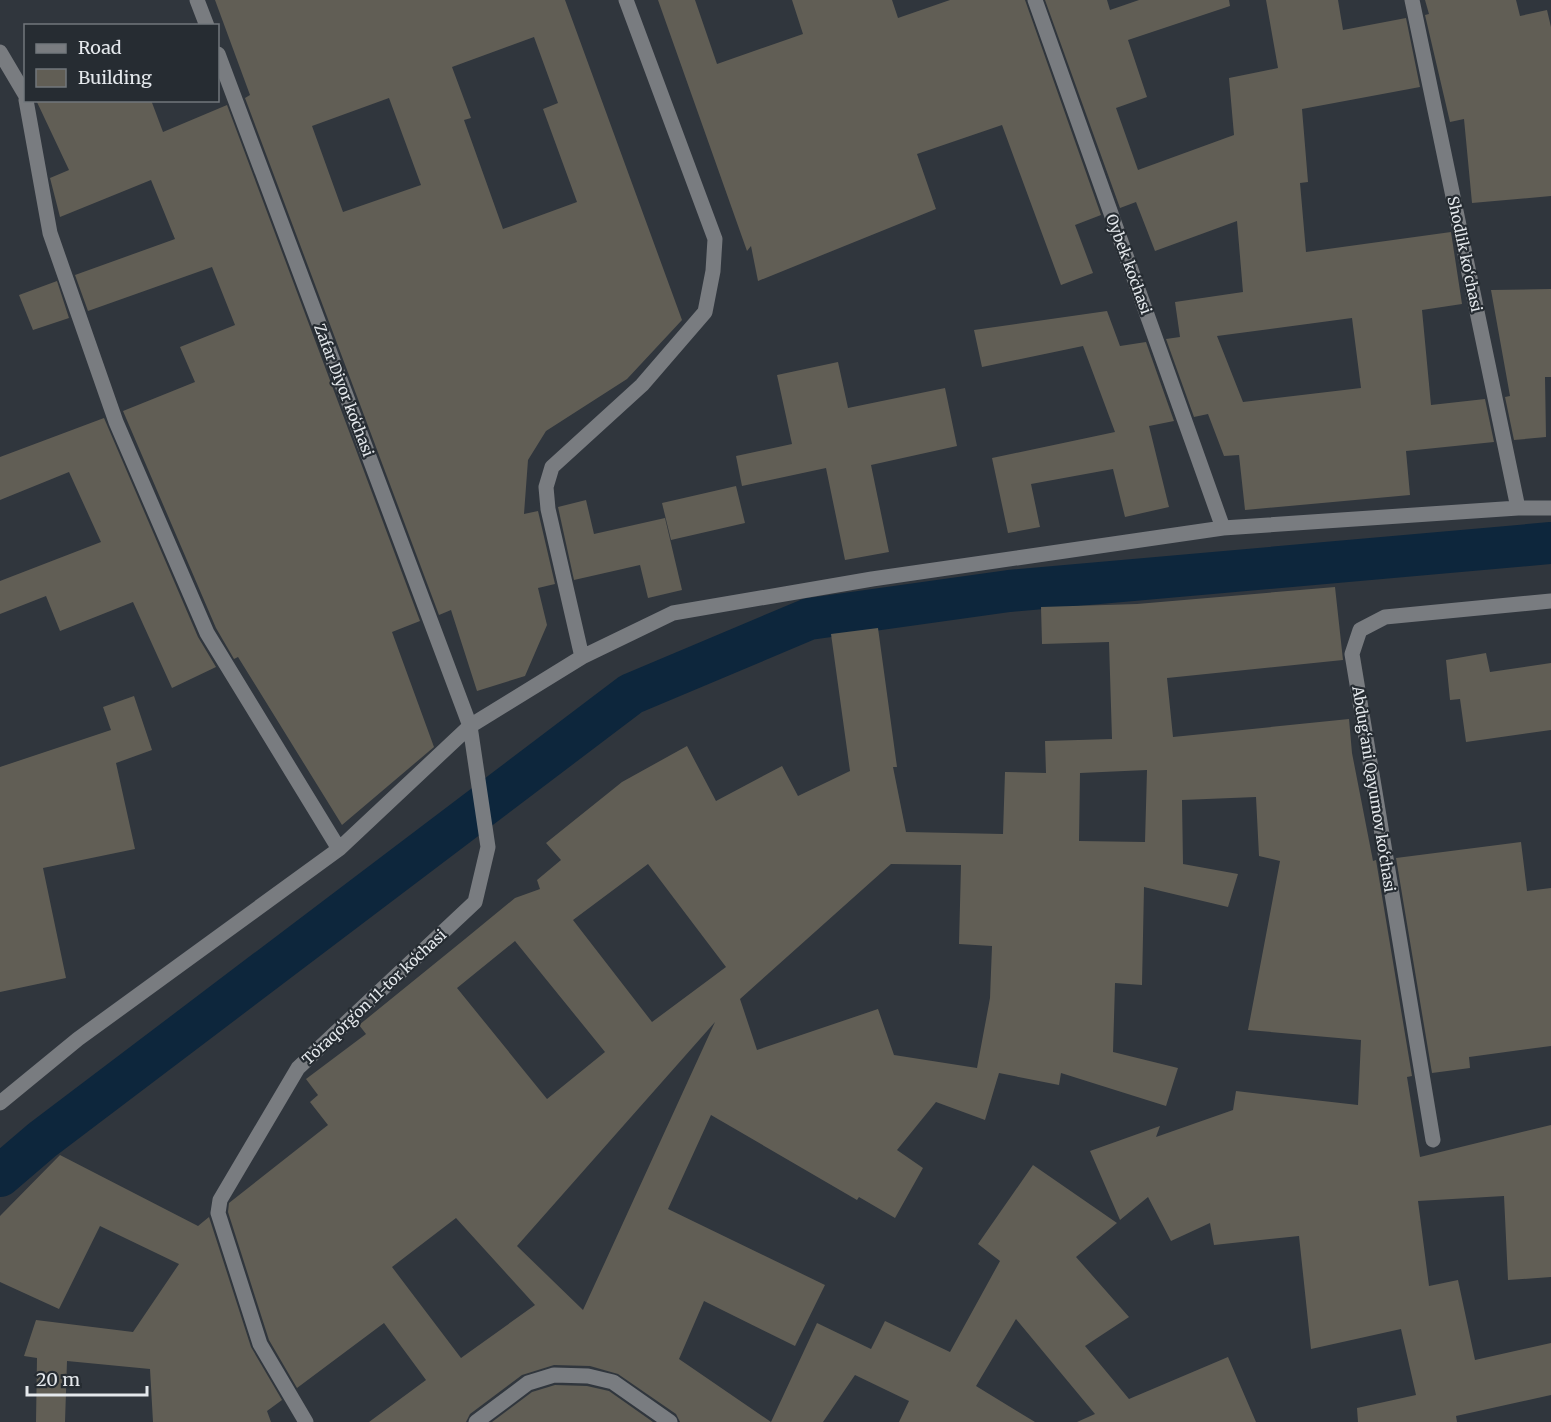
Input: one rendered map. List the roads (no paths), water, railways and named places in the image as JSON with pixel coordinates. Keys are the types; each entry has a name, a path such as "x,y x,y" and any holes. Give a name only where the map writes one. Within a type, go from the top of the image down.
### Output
{"street":[{"path":"197,0 206,24"},
{"path":"582,657 548,509 546,487 552,467 642,385 705,312 713,271 715,239 626,0"},
{"name":"Oybek koʻchasi","path":"1035,0 1223,528"},
{"name":"Shodlik ko‘chasi","path":"1412,0 1518,508"},
{"path":"0,52 24,94"},
{"name":"Zafar Diyor koʻchasi","path":"219,57 470,726"},
{"path":"27,102 50,233 116,422 207,633 339,849"},
{"path":"0,1103 78,1039 339,849 470,726 582,657 672,613 872,579 1223,528 1518,508 1551,508"},
{"name":"Abdug‘ani Qayumov ko‘chasi","path":"1433,1140 1352,654 1360,630 1385,617 1551,601"},
{"name":"Toʻraqoʻrgʻon 11-tor koʻchasi","path":"306,1422 260,1344 218,1213 220,1200 298,1068 475,903 488,847 470,726"},
{"path":"476,1422 528,1383 554,1375 588,1376 613,1382 670,1422"}],"waterway":[{"path":"0,1176 42,1140 631,694 809,619 1009,591 1551,543"}]}
